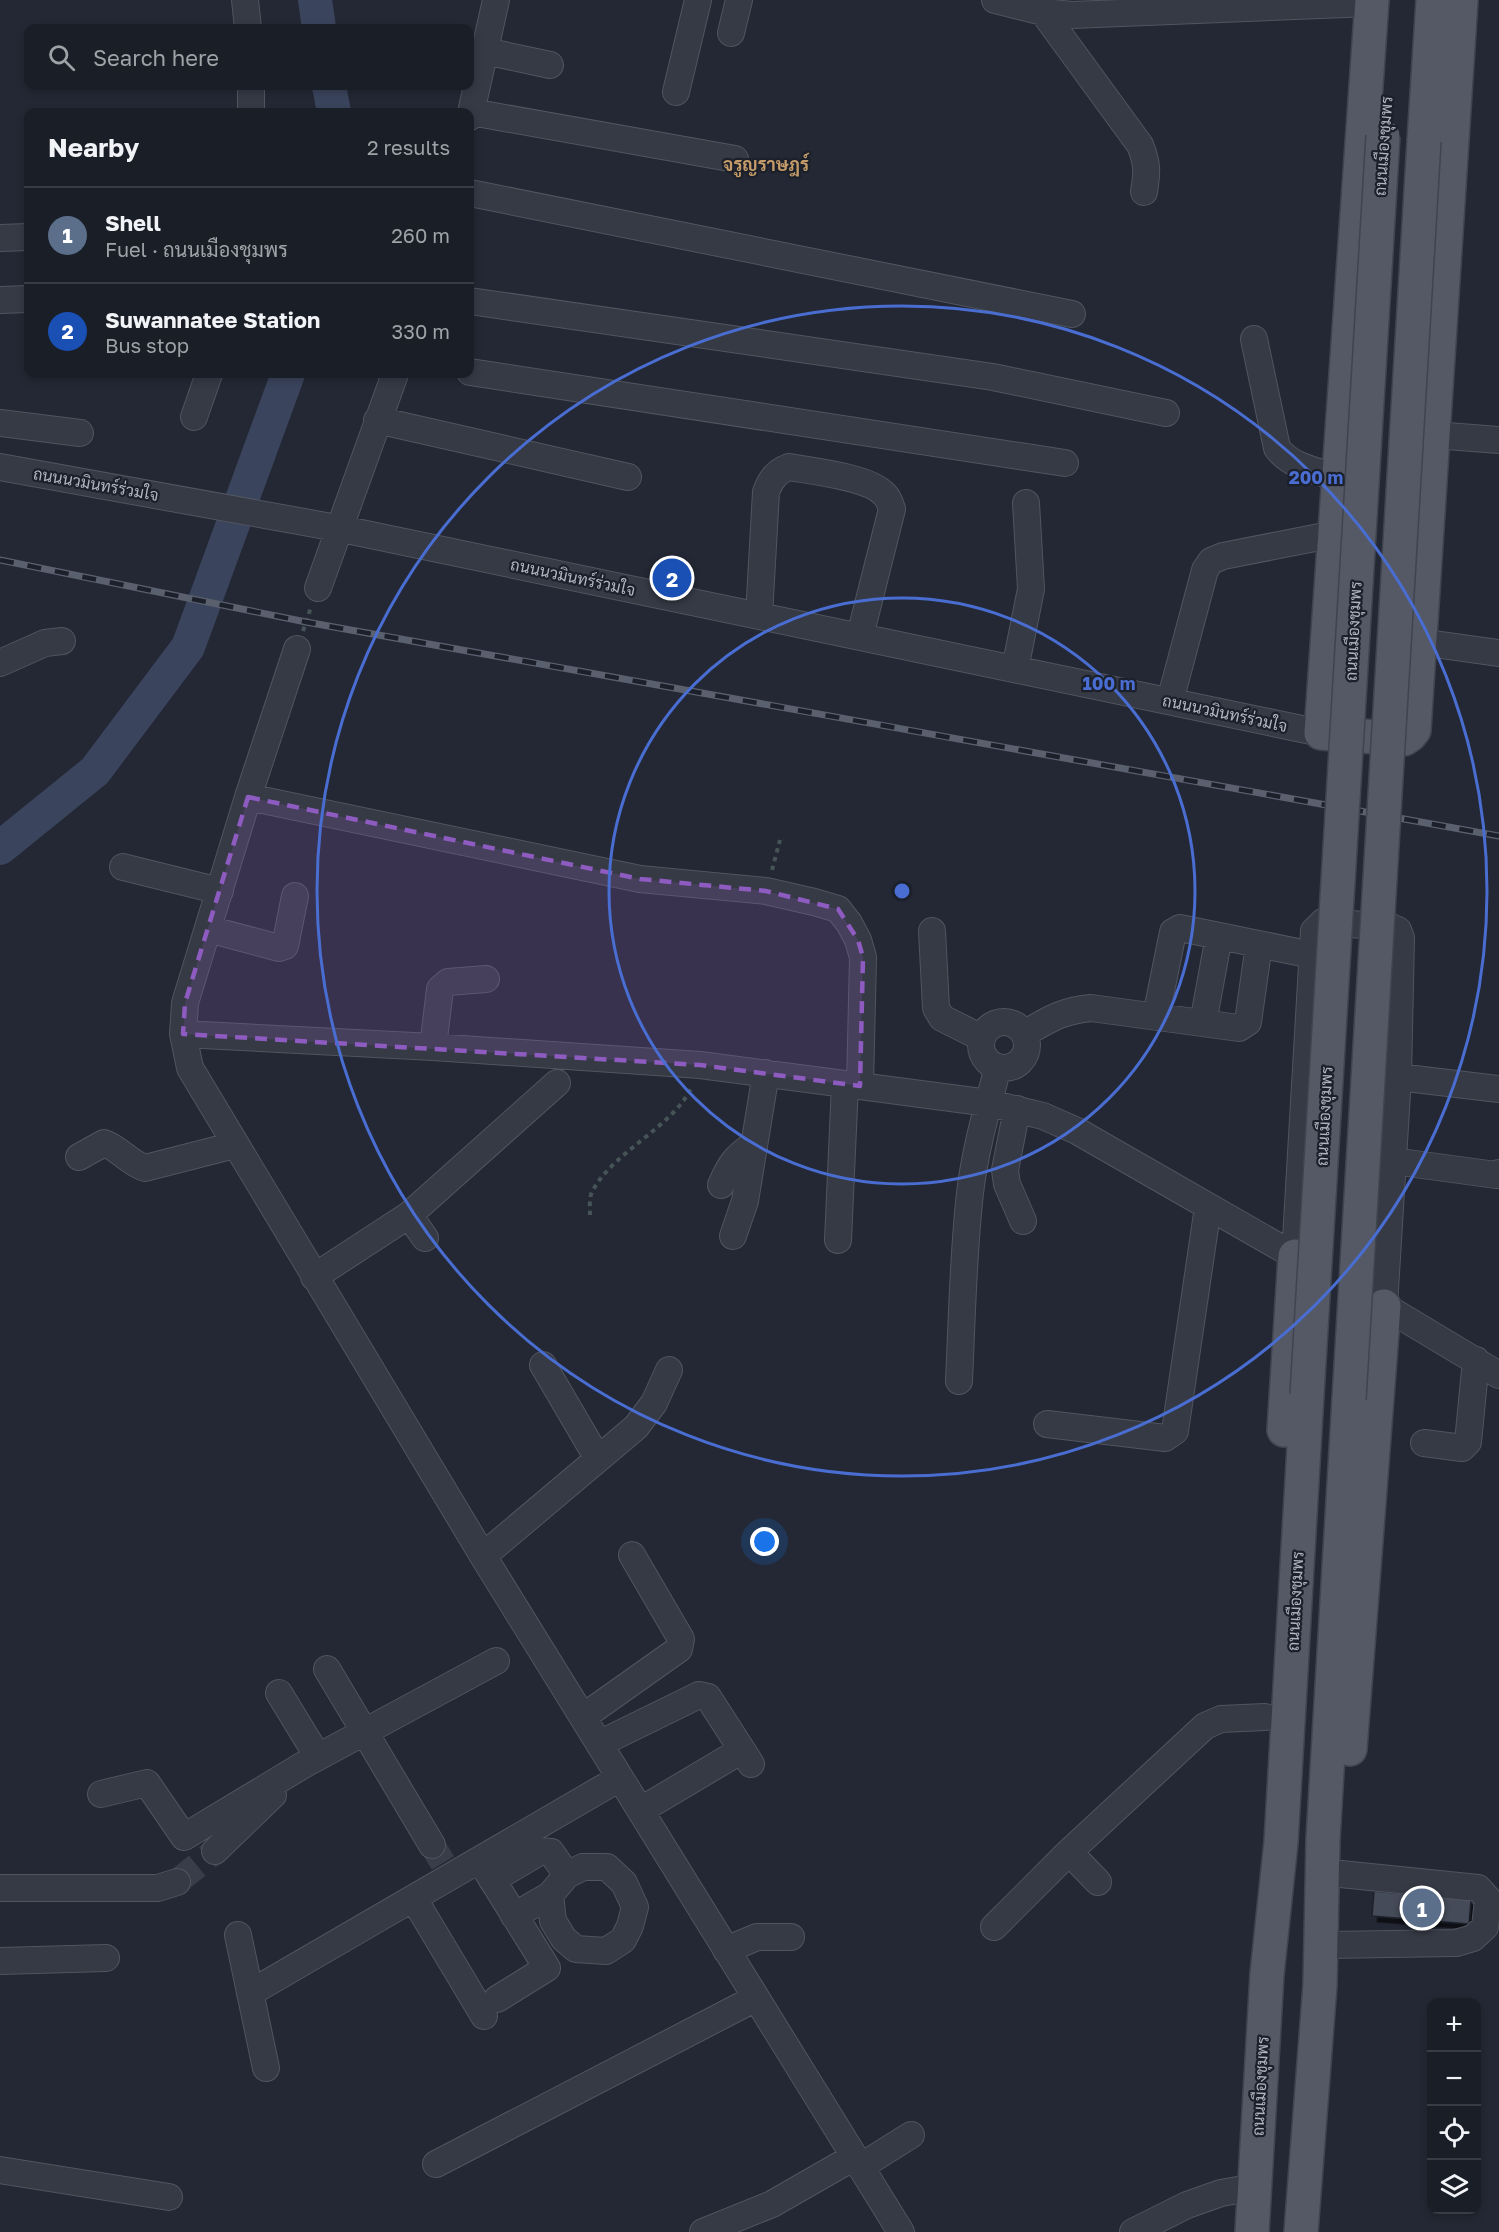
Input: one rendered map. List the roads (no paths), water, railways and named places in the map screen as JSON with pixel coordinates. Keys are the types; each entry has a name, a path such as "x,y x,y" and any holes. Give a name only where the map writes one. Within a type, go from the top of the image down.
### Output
{"main road":[{"path":"1301,2232 1320,1985 1323,1839 1433,0"},
{"path":"1379,1 1339,477 1321,733 1404,739 1414,730 1461,0"},
{"name":"ถนนเมืองชุมพร","path":"1252,2232 1267,1974 1281,1842 1383,136 1379,1"},
{"path":"1267,1974 1265,1717 1295,1256"},
{"path":"1320,1985 1341,1874 1384,1306"}],"street":[{"path":"245,0 248,24"},
{"path":"474,87 481,38 496,0"},
{"path":"676,92 698,0"},
{"path":"731,33 739,0"},
{"path":"995,0 1043,12 1072,15 1379,1"},
{"path":"1043,12 1140,146 1147,160 1144,192"},
{"path":"481,38 550,65"},
{"path":"251,90 251,108"},
{"path":"471,108 474,90"},
{"path":"474,116 735,159"},
{"path":"474,194 1072,314"},
{"path":"0,238 24,237"},
{"path":"0,300 24,299"},
{"path":"474,303 993,377 1166,413"},
{"path":"1254,339 1277,448 1284,458 1301,466 1339,477"},
{"path":"474,373 1065,463"},
{"path":"194,417 208,378"},
{"path":"318,588 393,378"},
{"path":"377,420 628,477"},
{"path":"0,423 80,433"},
{"path":"1434,435 1499,440"},
{"path":"759,616 766,492 771,479 779,471 789,466 867,483 881,491 888,499 892,509 860,636"},
{"name":"ถนนนวมินทร์ร่วมใจ","path":"0,467 299,520 1321,733"},
{"path":"1015,669 1031,589 1026,503"},
{"path":"1170,701 1205,570 1211,561 1223,556 1335,534"},
{"path":"0,663 45,643 62,641"},
{"path":"1420,642 1498,653"},
{"path":"297,649 248,797 185,1003 183,1034 190,1068 483,1556 901,2232"},
{"path":"248,797 630,877 766,891 838,909 858,940 863,957 838,1240"},
{"path":"123,867 220,891"},
{"path":"208,930 279,948 285,946 295,896"},
{"path":"183,1034 434,1047 700,1065 989,1102 1043,1116 1077,1131 1295,1256 1314,930 1323,922 1391,927 1398,930 1401,938 1398,1077 1384,1306 1499,1374"},
{"path":"1156,1016 1173,933 1180,928 1312,955"},
{"path":"932,931 936,1008 942,1018 982,1038"},
{"path":"1203,1023 1219,936"},
{"path":"1024,1034 1058,1014 1091,1008 1239,1028 1248,1022 1259,944"},
{"path":"434,1047 440,989 448,981 486,979"},
{"path":"1010,1023 1019,1027 1024,1034 1027,1052 1015,1065 1007,1068 998,1067 984,1056 981,1048 982,1038 993,1024 1010,1023"},
{"path":"959,1381 963,1280 970,1191 977,1149 998,1067"},
{"path":"733,1236 745,1200 766,1073"},
{"path":"1398,1077 1499,1089"},
{"path":"314,1277 409,1215 557,1083"},
{"path":"1017,1108 1005,1170 1007,1184 1023,1221"},
{"path":"79,1157 104,1143 145,1168 235,1145"},
{"path":"721,1185 733,1161 754,1144"},
{"path":"1393,1161 1496,1175 1499,1173"},
{"path":"1047,1424 1165,1438 1175,1431 1208,1207"},
{"path":"409,1215 425,1238"},
{"path":"1424,1443 1462,1448 1468,1442 1476,1360"},
{"path":"543,1365 598,1459"},
{"path":"483,1556 636,1427 654,1403 669,1370"},
{"path":"582,1717 680,1649 681,1639 632,1555"},
{"path":"101,1794 147,1783 184,1837 312,1760 496,1661"},
{"path":"327,1669 442,1862 486,1870 541,1851 551,1852 567,1875"},
{"path":"279,1693 312,1760"},
{"path":"599,1744 699,1695 708,1697 747,1757 640,1810"},
{"path":"994,1927 1069,1852 1205,1726 1221,1719 1265,1717"},
{"path":"215,1851 312,1760"},
{"path":"486,1870 620,1778"},
{"path":"1069,1852 1098,1881"},
{"path":"250,1993 414,1899 442,1862"},
{"path":"514,1916 550,1895 567,1875 583,1866 607,1867 624,1883 635,1907 623,1940 606,1951 576,1950 564,1939 553,1921 550,1895"},
{"path":"414,1899 490,2008 547,1968 486,1870"},
{"path":"1327,1945 1456,1942 1473,1938 1485,1927 1493,1900 1478,1888 1341,1874"},
{"path":"0,1888 158,1888 177,1882"},
{"path":"238,1935 266,2068"},
{"path":"726,1950 757,1937 791,1937"},
{"path":"0,1961 106,1958"},
{"path":"436,2164 756,1998"},
{"path":"703,2232 772,2204 911,2135"},
{"path":"0,2170 169,2197"},
{"path":"1133,2232 1198,2201 1221,2193 1255,2187"}],"waterway":[{"path":"315,0 318,24"},
{"path":"330,90 333,108"},
{"path":"0,848 95,771 188,647 287,378"}],"tunnel":[{"path":"432,1845 443,1863"},
{"path":"177,1882 215,1851"}],"railway":[{"path":"0,560 306,622 1499,836"}],"place":[{"name":"Suwannatee Station","path":"672,578"},
{"name":"Shell","path":"1422,1908"}],"district":[{"name":"จรูญราษฎร์","path":"766,165"}]}
